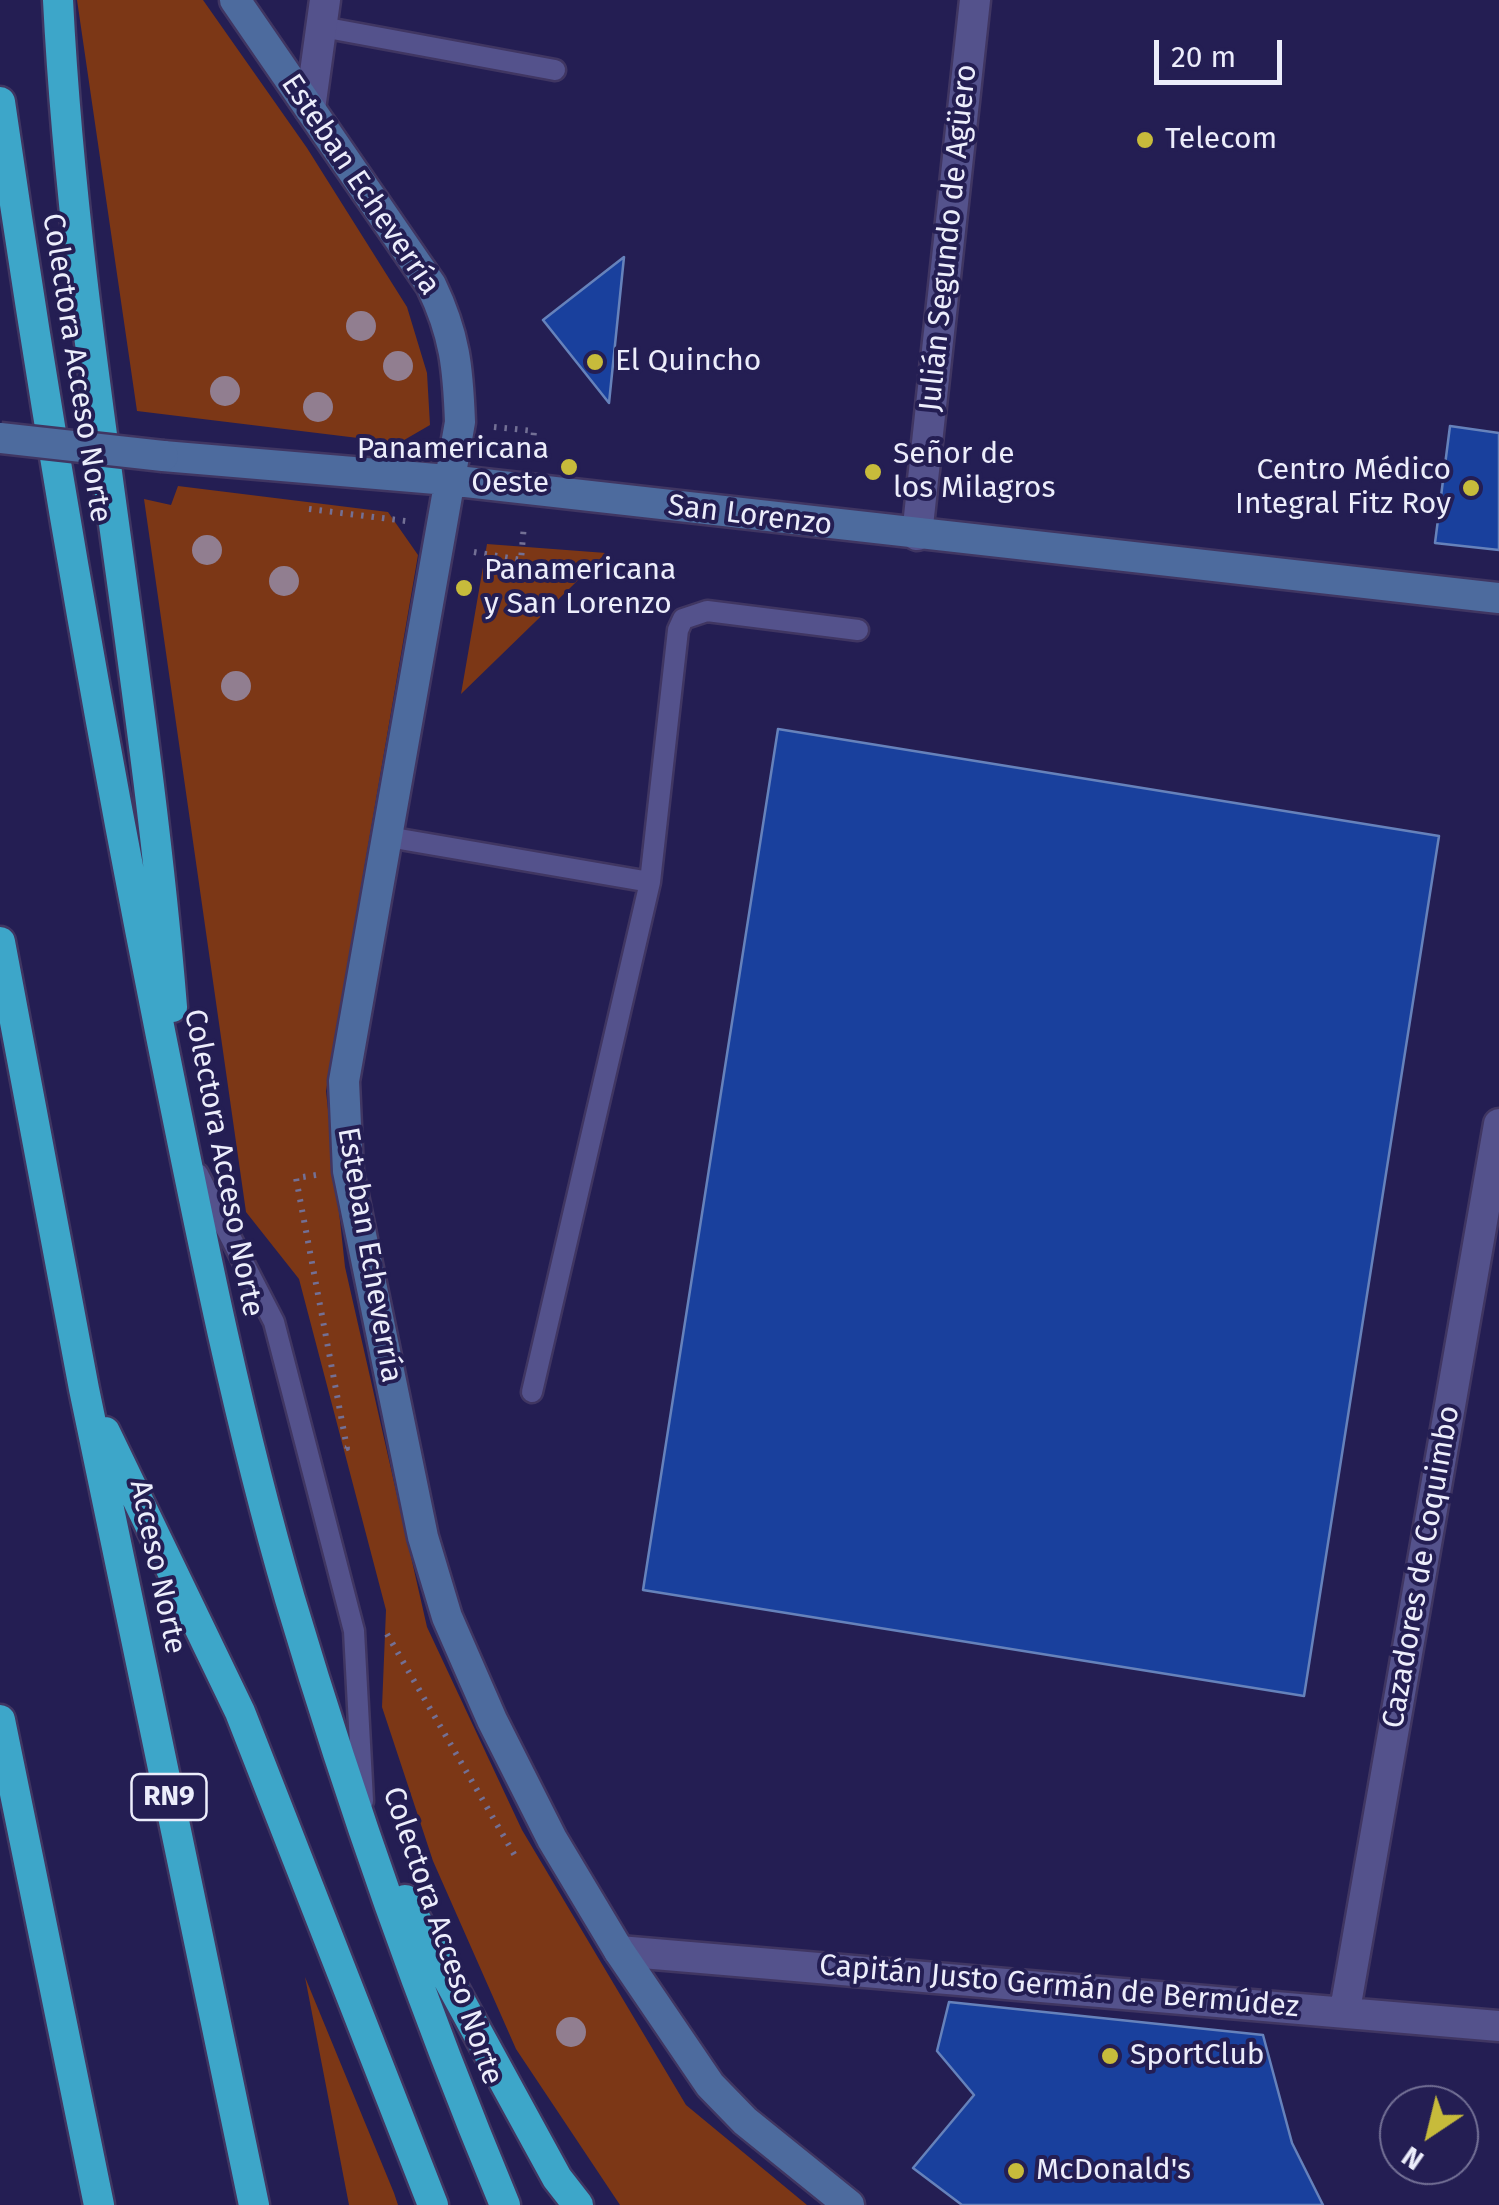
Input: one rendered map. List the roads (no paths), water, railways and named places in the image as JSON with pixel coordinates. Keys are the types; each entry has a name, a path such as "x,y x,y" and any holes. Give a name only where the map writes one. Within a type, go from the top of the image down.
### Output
{"highway":[{"path":"58,0 64,128 157,828 183,1145"},
{"name":"Colectora Acceso Norte","path":"0,102 78,604 183,1145 245,1431 290,1600 364,1823 439,2045 505,2205"},
{"name":"Acceso Norte","path":"0,942 84,1389 254,2205"},
{"path":"84,1389 240,1712 432,2205"},
{"path":"0,1720 99,2205"},
{"path":"364,1823 483,2046 558,2178 578,2205"}],"street":[{"name":"Esteban Echeverría","path":"236,0 431,285 451,326 458,364 460,422 344,1082 348,1171 406,1460 447,1617 552,1839 619,1951 710,2086 745,2121 849,2205"},
{"name":"Julián Segundo de Agüero","path":"917,535 974,0"},
{"path":"310,109 323,14"},
{"name":"San Lorenzo","path":"0,438 448,480 1499,598"},
{"name":"Cazadores de Coquimbo","path":"1345,2010 1487,1271 1499,1124"},
{"name":"Capitán Justo Germán de Bermúdez","path":"619,1951 1499,2026"}],"lane":[{"path":"323,14 555,70"},
{"path":"532,1392 650,882 678,630 683,619 707,611 858,630"},
{"path":"388,837 650,882"},
{"path":"183,1145 274,1322 354,1632 364,1823"}],"place":[{"name":"Telecom","path":"1145,140"},
{"name":"El Quincho","path":"595,362"},
{"name":"Panamericana Oeste","path":"569,467"},
{"name":"Señor de los Milagros","path":"873,472"},
{"name":"Centro Médico Integral Fitz Roy","path":"1471,488"},
{"name":"Panamericana y San Lorenzo","path":"464,588"},
{"name":"SportClub","path":"1110,2056"},
{"name":"McDonald's","path":"1016,2171"}]}
